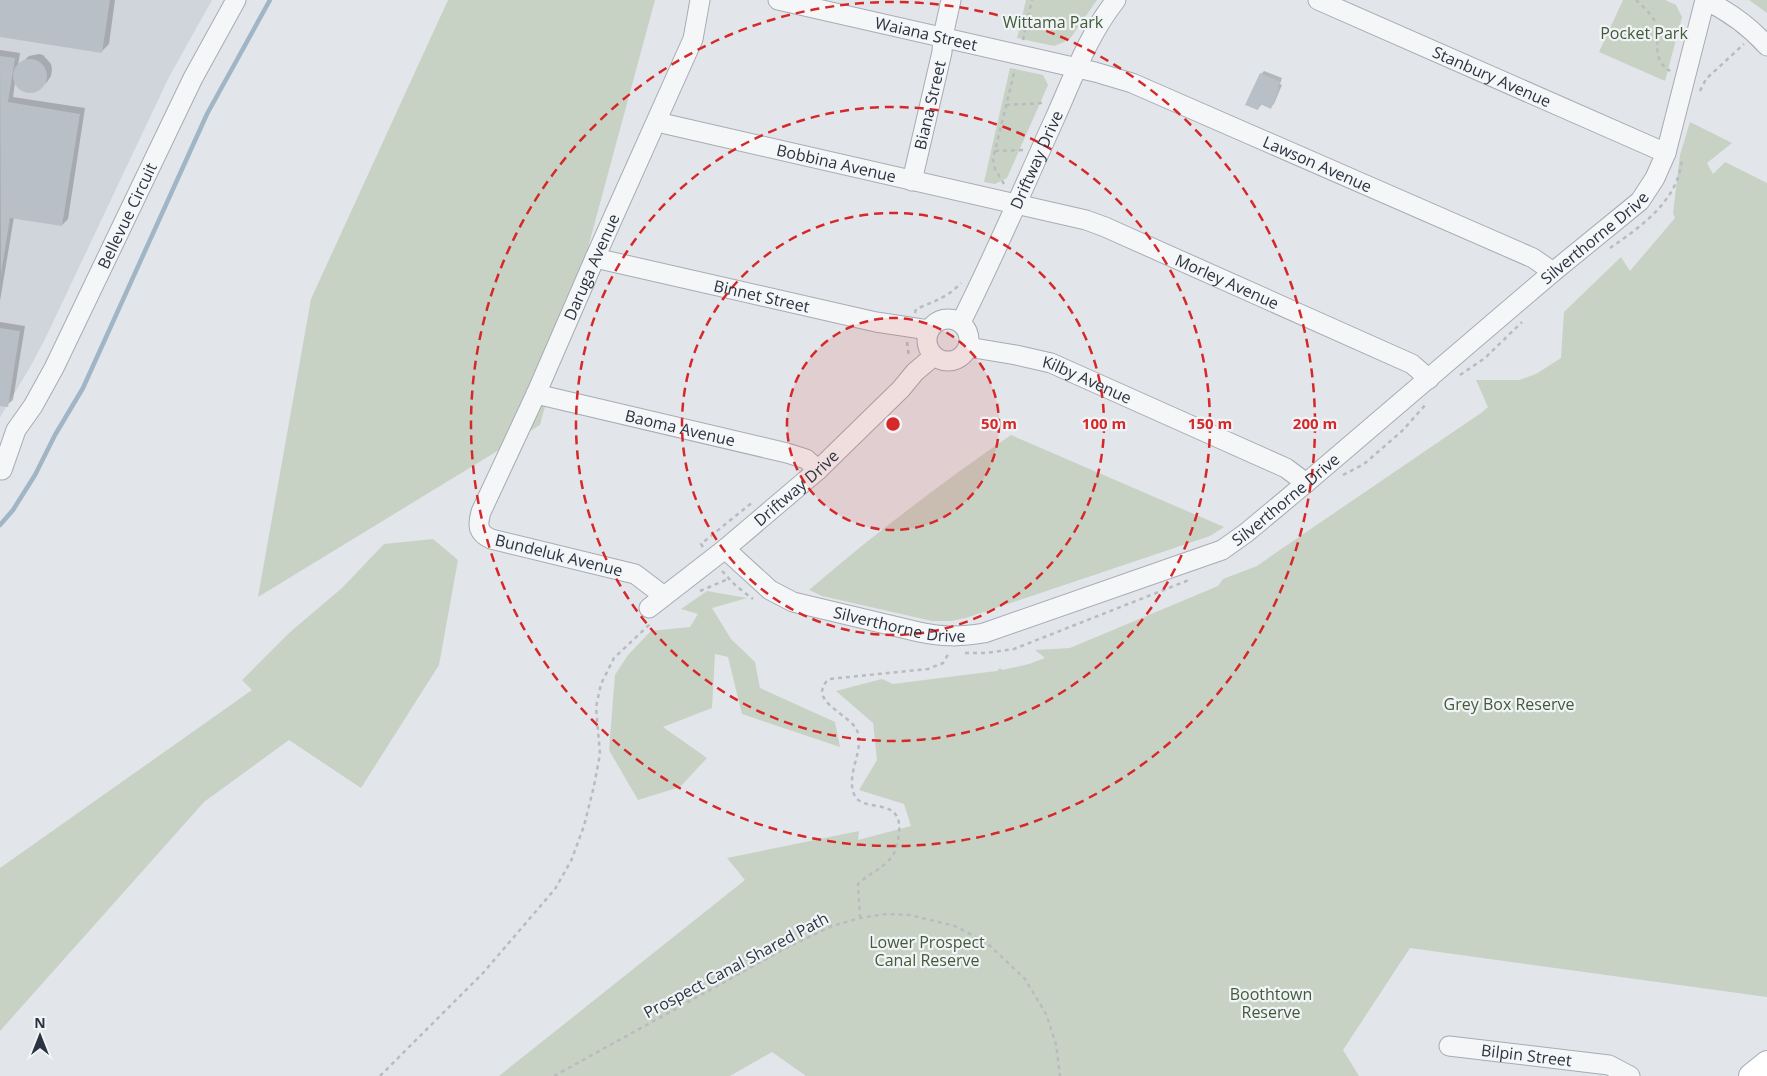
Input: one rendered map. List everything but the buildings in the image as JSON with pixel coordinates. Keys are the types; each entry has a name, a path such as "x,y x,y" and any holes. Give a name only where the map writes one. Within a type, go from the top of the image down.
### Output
{"main road":[{"path":"1751,1076 1767,1063"}],"street":[{"name":"Bellevue Circuit","path":"1,471 8,433 33,406 54,368 193,78 236,0"},
{"name":"Daruga Avenue","path":"479,530 478,523 481,512 536,394 693,39 700,0"},
{"name":"Waiana Street","path":"778,0 1077,68"},
{"name":"Biana Street","path":"912,181 942,52 943,36 951,0"},
{"name":"Driftway Drive","path":"961,322 982,280 1011,196 1096,31 1116,0"},
{"name":"Stanbury Avenue","path":"1318,0 1666,153"},
{"name":"Silverthorne Drive","path":"725,549 770,590 793,602 940,636 960,636 984,632 1222,550 1306,483 1553,272 1640,201 1655,178 1666,153 1705,0"},
{"path":"1705,0 1722,8 1755,33 1767,46"},
{"path":"1729,0 1738,4 1767,30"},
{"name":"Lawson Avenue","path":"1077,68 1102,73 1141,87 1533,258 1553,272"},
{"name":"Bobbina Avenue","path":"657,122 912,181 1011,196"},
{"name":"Morley Avenue","path":"1011,196 1106,226 1412,364 1429,379"},
{"name":"Binnet Street","path":"595,258 876,322 929,330"},
{"path":"945,318 961,322 966,328 969,338 968,347 964,353 953,360 947,361 934,356 928,349 926,340 929,330 933,325 945,318"},
{"name":"Kilby Avenue","path":"968,347 1016,355 1051,364 1286,468 1306,483"},
{"name":"Driftway Drive","path":"652,614 664,596 725,549 818,470 901,388 914,372 934,356"},
{"name":"Baoma Avenue","path":"536,394 787,453 806,459 818,470"},
{"name":"Bundeluk Avenue","path":"479,530 491,539 635,574 664,596"},
{"name":"Bilpin Street","path":"1449,1046 1609,1064 1630,1076"}],"path":[{"path":"1011,196 995,169 994,159 1032,0"},
{"path":"1636,0 1654,19 1657,26 1656,49 1659,59 1670,72 1672,62"},
{"path":"1006,104 1043,103"},
{"path":"995,151 1023,150"},
{"path":"380,1076 483,972 555,889 571,861 584,826 594,786 600,754 596,708 601,684 614,658 652,614"},
{"path":"860,918 858,884 866,876 886,863 893,855 897,846 900,824 894,812 885,807 860,802 852,792 851,779 859,736 855,727 824,700 823,684 829,679 928,669 943,663 948,653"},
{"name":"Prospect Canal Shared Path","path":"554,1076 786,948 832,926 860,918 886,914 910,915 955,926 987,943 1025,979 1046,1014 1056,1044 1060,1076"}],"shaded area":[{"path":"0,0 212,0 169,77 45,339 0,417"}],"green space":[{"path":"448,0 655,0 540,425 258,597 311,299"},
{"name":"Wittama Park","path":"1026,0 1097,0 1069,40 1054,46 1017,38"},
{"name":"Pocket Park","path":"1623,0 1665,0 1676,5 1682,17 1665,81 1599,52"},
{"path":"1749,0 1767,0 1767,13"},
{"path":"1010,68 1043,75 1048,85 1007,178 995,184 984,182"},
{"name":"Grey Box Reserve","path":"1690,122 1732,143 1707,163 1713,174 1725,162 1767,183 1767,997 1410,948 1343,1050 1359,1076 806,1076 772,1052 730,1076 499,1076 745,880 727,858 859,831 858,840 911,826 904,804 859,790 877,760 873,723 836,691 882,679 893,684 997,671 1000,668 1002,670 1029,664 1045,658 1035,650 1070,648 1218,586 1223,579 1257,566 1481,413 1488,407 1476,380 1519,380 1536,374 1561,358 1564,312 1621,257 1630,271 1675,218 1673,213 1680,155"},
{"path":"1011,435 1224,527 1210,536 966,618 951,621 932,621 822,596 809,590 908,510"},
{"path":"433,539 458,560 439,665 361,788 289,740 204,802 0,1031 0,868 252,690 242,680 289,633 342,588 384,544"},
{"path":"707,591 747,598 712,608 731,639 755,662 760,688 835,722 840,747 742,714 728,657 715,654 712,708 663,727 707,758 680,787 638,800 609,750 615,675 628,655 651,631 690,627 698,614 681,609"}],"waterway":[{"path":"0,525 13,510 35,475 55,435 83,388 207,114 270,0"}],"park label":[{"name":"Lower Prospect Canal Reserve","path":"927,951"},
{"name":"Boothtown Reserve","path":"1271,1003"}]}
